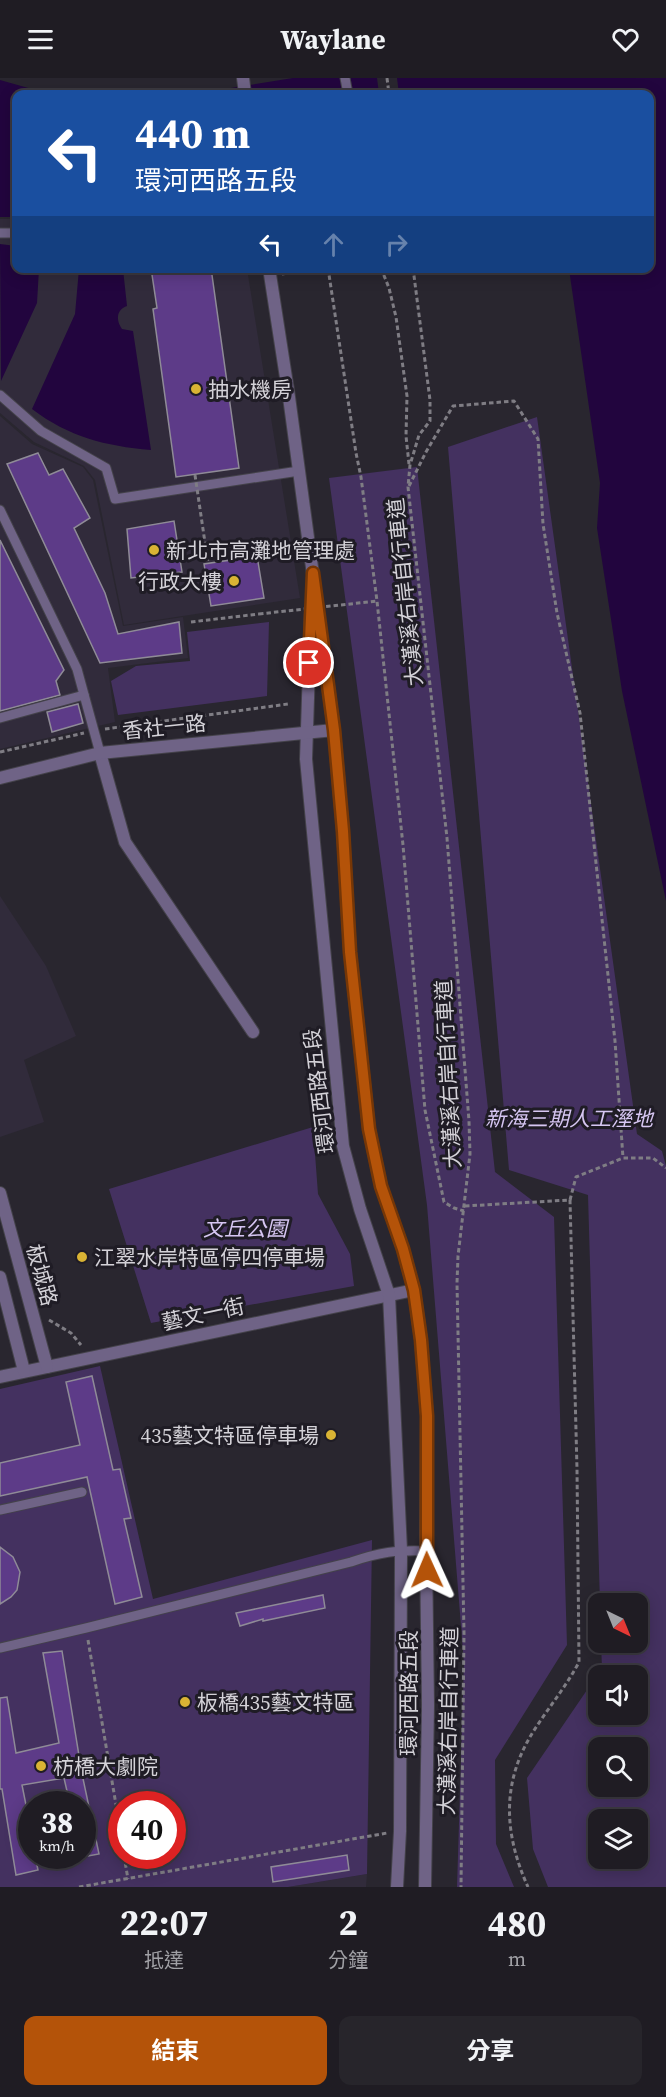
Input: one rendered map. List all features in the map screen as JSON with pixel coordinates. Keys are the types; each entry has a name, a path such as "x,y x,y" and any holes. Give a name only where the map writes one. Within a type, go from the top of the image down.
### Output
{"street":[{"name":"環河西路五段","path":"269,273 276,308 334,730 350,952 369,1129 381,1186 403,1249 414,1290 421,1340 427,1416 428,1705 425,1887"},
{"name":"環河西路五段","path":"313,573 306,759 343,1146 360,1209 389,1295 401,1550 400,1831 397,1887"},
{"name":"香社一路","path":"0,778 100,753 334,730"},
{"path":"100,753 125,842 253,1032"},
{"name":"板城路","path":"0,1192 47,1367"},
{"name":"板城路","path":"0,1277 24,1371"},
{"name":"藝文一街","path":"0,1377 414,1290"}],"lane":[{"path":"0,394 41,431 106,468 115,499 299,471"},
{"path":"0,510 77,669 100,753"},
{"path":"0,718 84,695"},
{"path":"0,1510 82,1492"},
{"path":"0,1648 86,1629 351,1562 378,1552 426,1551"}],"path":[{"path":"282,274 288,273"},
{"path":"329,273 361,477 377,601 403,845 425,1110 444,1202 453,1208 465,1208 570,1200"},
{"path":"383,273 396,317 406,396 406,436 410,465"},
{"name":"大漢溪右岸自行車道","path":"414,273 430,399 430,421 419,435 410,465 408,487 447,838 470,1154 457,1283 464,1633 461,1887"},
{"path":"408,487 453,406 514,401 538,439 543,524 557,613 580,713 615,1041 623,1158"},
{"path":"195,475 208,563"},
{"path":"191,622 377,601"},
{"path":"0,752 123,725 288,704"},
{"path":"528,1887 514,1851 509,1816 511,1780 532,1732 579,1662 570,1200 576,1177 623,1158 653,1158 666,1168"},
{"path":"45,1318 71,1333 81,1345"},
{"path":"86,1629 114,1791"},
{"path":"79,1887 400,1831"},
{"path":"126,1869 128,1879"}],"shaded area":[{"path":"293,78 377,78 378,90 203,90"},
{"path":"397,78 666,78 666,901 622,691 597,528 600,483 570,273 654,273 654,90 398,90"},
{"path":"0,80 35,90 12,90 12,217 0,217"},
{"path":"0,219 12,219 12,273 248,273 300,598 124,625 95,480 84,466 34,442 0,413"},
{"path":"0,244 12,246 12,273 39,273 37,303 1,381"},
{"path":"79,273 123,273 127,306 121,310 118,319 122,329 133,331 151,450 118,446 88,438 60,427 32,409 75,314"},
{"path":"0,416 32,444 83,467 93,480 123,626 183,617 188,658 108,668 115,722 0,749"},
{"path":"0,896 46,966 76,1036 24,1060 44,1122 0,1137"},
{"path":"367,1874 366,1887 288,1887"}],"green space":[{"name":"新海三期人工溼地","path":"537,417 637,1134 662,1151 666,1166 666,1887 548,1887 533,1849 527,1778 588,1689 588,1725 648,1725 648,1665 602,1665 601,1653 648,1653 648,1593 600,1593 588,1195 509,1170 448,447"},
{"path":"417,467 495,1172 554,1217 567,1645 495,1760 496,1844 514,1887 457,1887 464,1663 427,1205 329,478"},
{"path":"269,622 267,696 118,715 111,681 136,666 190,661 187,632"},
{"name":"文丘公園","path":"313,1127 318,1194 350,1254 354,1286 151,1323 109,1189"},
{"name":"板橋435藝文特區","path":"100,1366 153,1599 372,1540 367,1874 288,1887 0,1887 0,1389"}],"building":[{"name":"抽水機房","path":"152,273 212,273 239,468 176,477 153,309 157,308"},
{"path":"38,453 49,475 63,469 90,518 74,528 105,593 118,634 179,622 182,653 100,663 7,464"},
{"name":"新北市高灘地管理處","path":"174,521 182,572 131,578 127,529"},
{"path":"0,540 64,670 56,681 60,695 0,711"},
{"name":"行政大樓","path":"257,556 264,598 211,606 204,564"},
{"path":"78,704 83,723 52,732 47,712"},
{"path":"92,1376 113,1470 120,1469 131,1518 124,1519 142,1597 115,1604 87,1477 0,1496 0,1463 80,1445 66,1382"},
{"path":"0,1547 13,1557 20,1572 17,1590 0,1604"},
{"path":"323,1595 325,1608 263,1621 263,1619 240,1626 236,1613"},
{"path":"62,1651 86,1791 67,1791 64,1778 22,1785 23,1791 18,1791 18,1869 38,1870 16,1875 2,1789 0,1789 0,1698 7,1697 16,1753 59,1743 43,1653"},
{"path":"347,1855 349,1870 273,1882 271,1867"}],"place":[{"name":"抽水機房","path":"196,389"},
{"name":"新北市高灘地管理處","path":"154,550"},
{"name":"行政大樓","path":"234,581"},
{"name":"江翠水岸特區停四停車場","path":"82,1257"},
{"name":"435藝文特區停車場","path":"331,1435"},
{"name":"板橋435藝文特區","path":"185,1702"},
{"name":"枋橋大劇院","path":"41,1766"}],"route":[{"path":"309,663 313,573 334,730 350,952 369,1129 381,1186 403,1249 414,1290 421,1340 427,1416 427,1570"}]}
